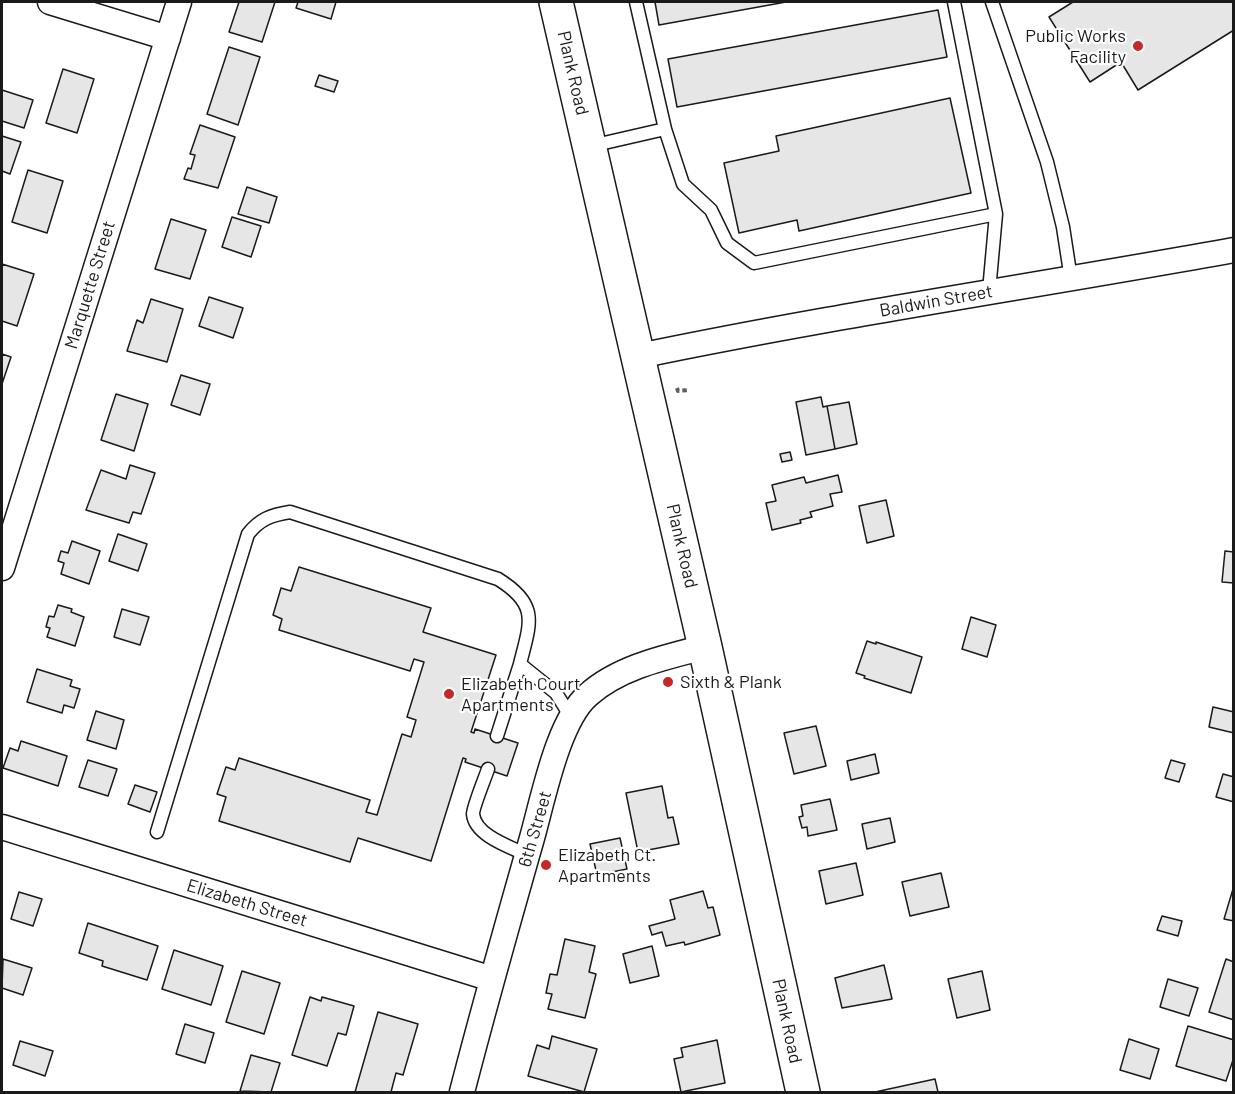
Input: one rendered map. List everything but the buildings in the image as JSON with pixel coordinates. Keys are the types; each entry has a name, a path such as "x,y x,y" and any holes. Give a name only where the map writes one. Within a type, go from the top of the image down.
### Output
{"main road":[{"name":"Plank Road","path":"556,2 705,647 803,1092"}],"street":[{"path":"50,2 168,38"},
{"name":"Marquette Street","path":"2,568 179,2"},
{"name":"Baldwin Street","path":"639,356 989,291 1233,250"},
{"name":"6th Street","path":"462,1092 527,855 561,739 571,717 586,696 626,672 705,647"},
{"name":"Elizabeth Street","path":"2,827 492,979"}],"lane":[{"path":"636,2 665,129 684,184 711,210 727,243 754,263 996,214"},
{"path":"954,2 996,214 989,291"},
{"path":"992,2 1047,162 1063,227 1071,279"},
{"path":"590,146 665,129"},
{"path":"157,832 248,534 257,522 271,515 290,512 498,579 512,588 524,601 529,614 529,626 520,664 497,736"},
{"path":"520,664 556,693 571,717"},
{"path":"488,770 473,814 479,828 527,855"}],"place":[{"name":"Public Works Facility","path":"1138,46"},
{"name":"Sixth & Plank","path":"668,682"},
{"name":"Elizabeth Court Apartments","path":"449,694"},
{"name":"Elizabeth Ct. Apartments","path":"546,865"}]}
